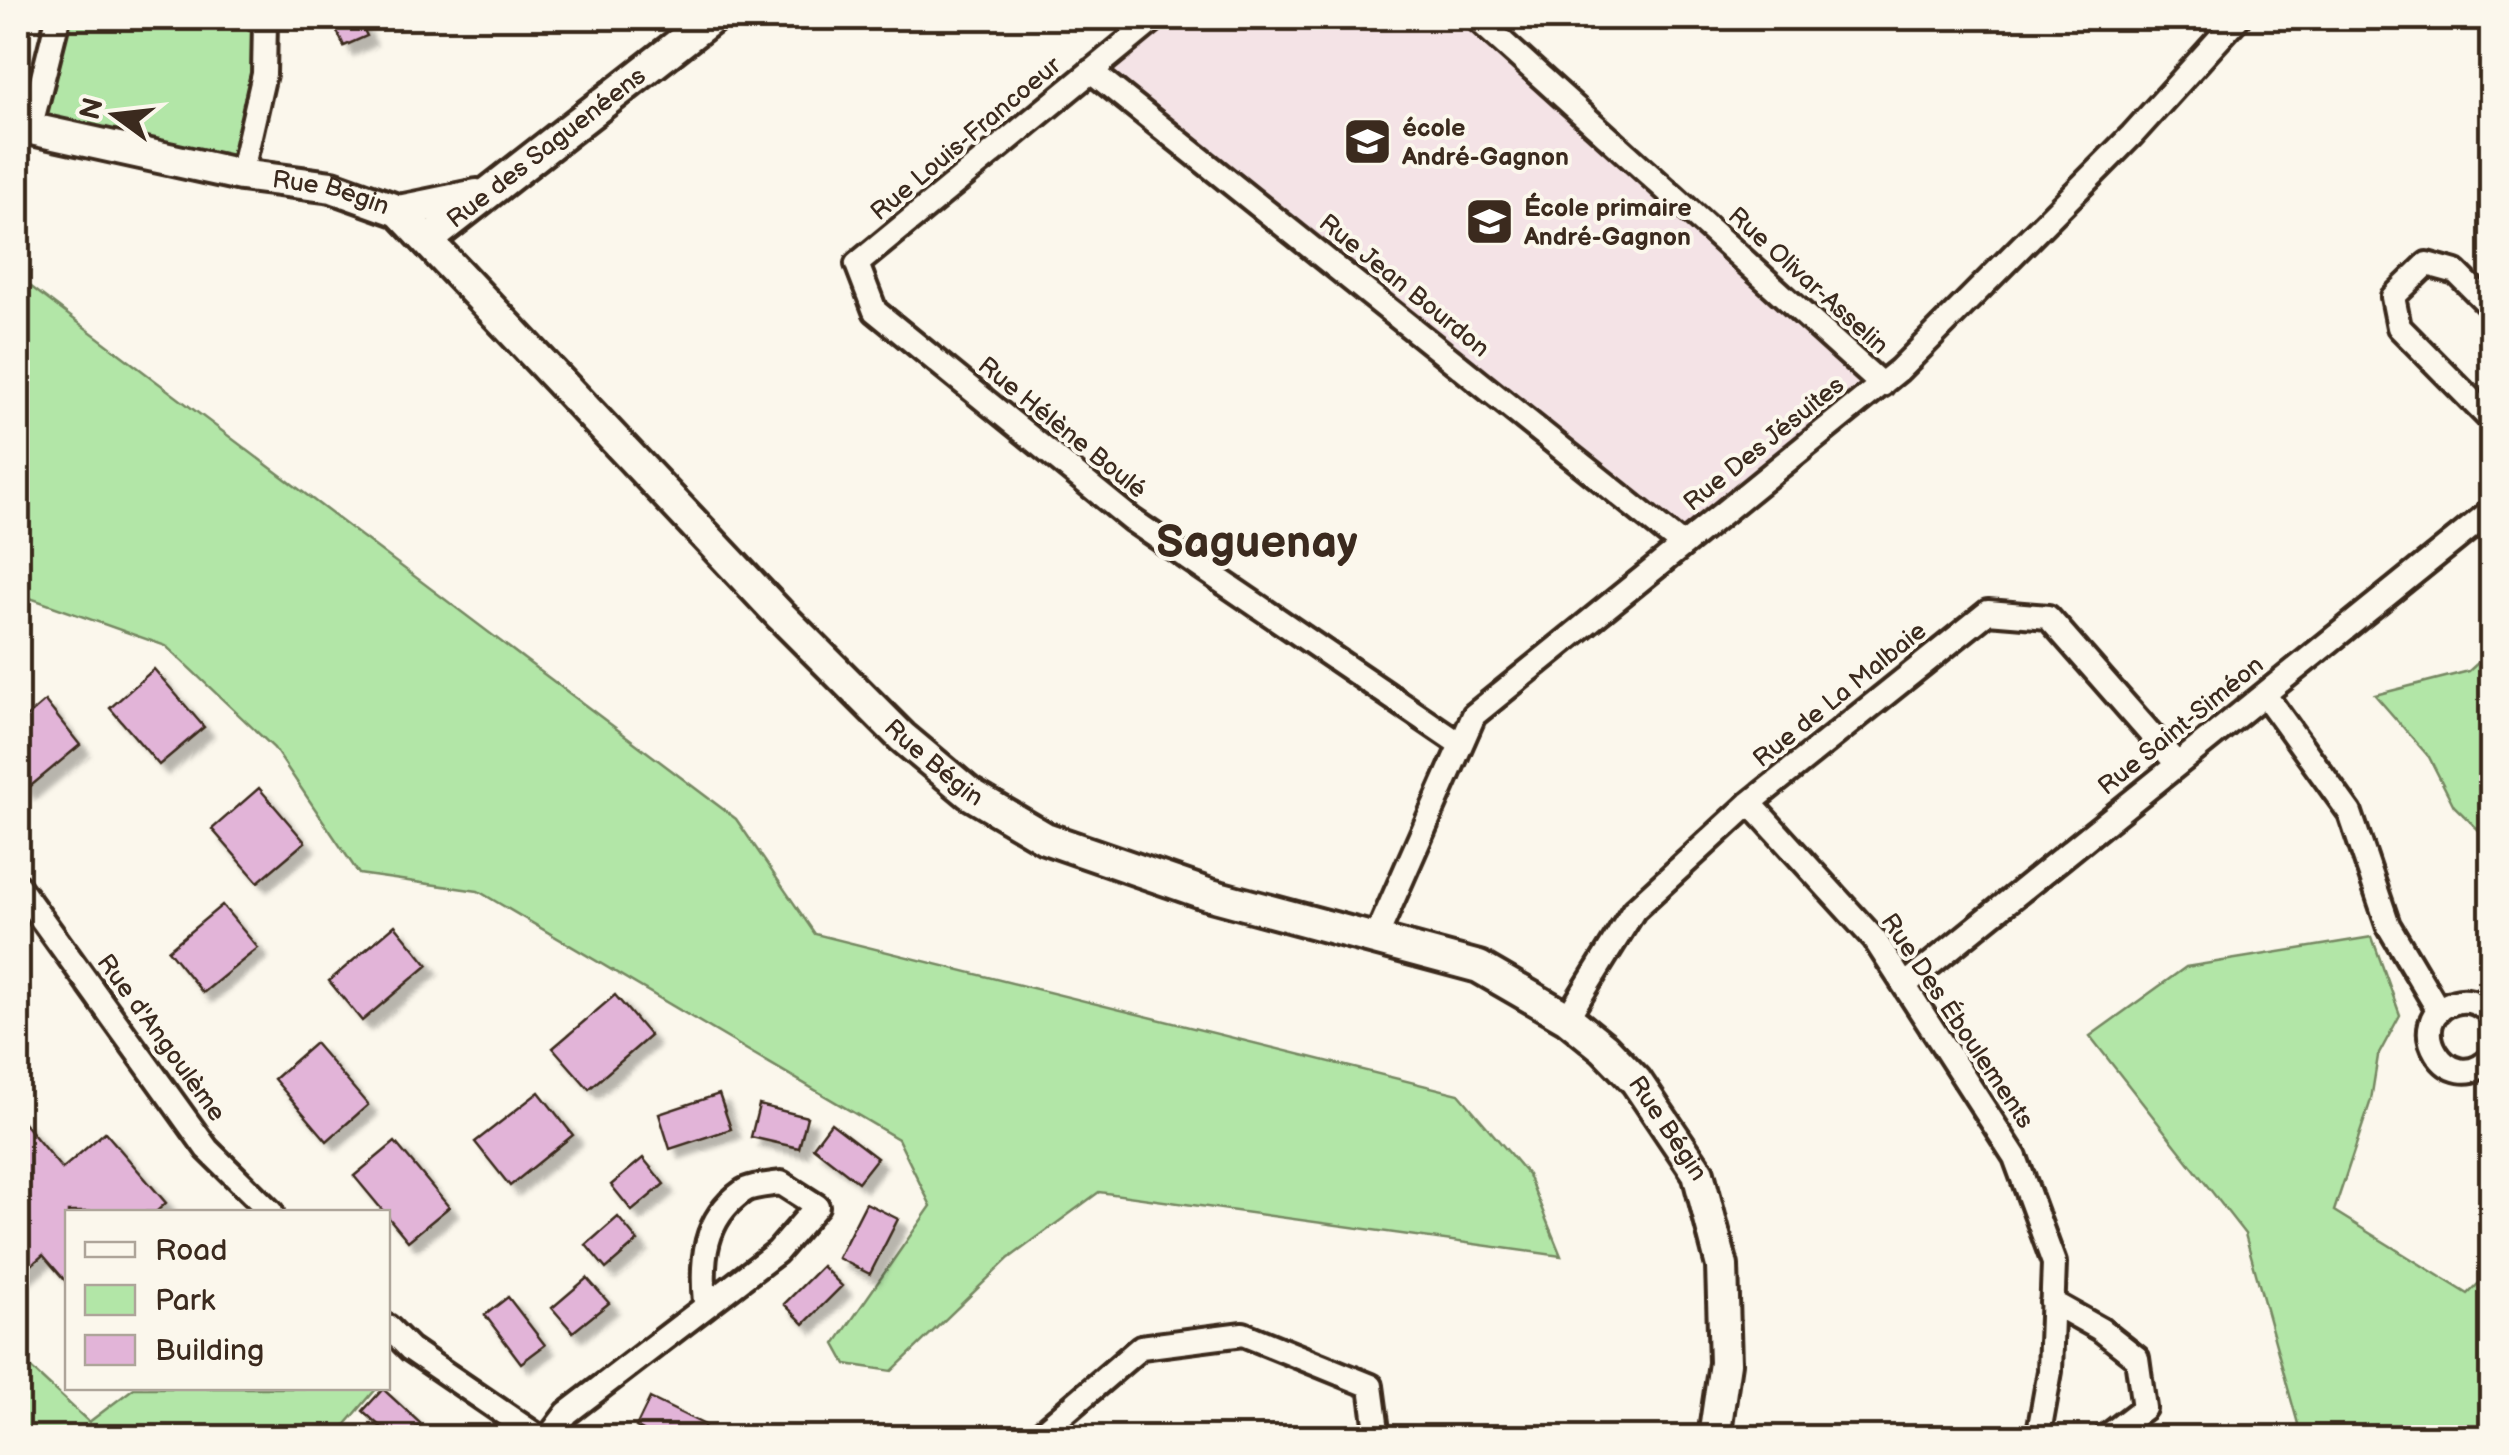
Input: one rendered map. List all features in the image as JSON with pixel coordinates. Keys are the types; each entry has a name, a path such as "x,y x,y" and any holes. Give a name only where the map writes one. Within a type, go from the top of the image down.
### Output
{"street":[{"path":"24,127 58,18"},
{"path":"241,175 264,74 265,22 256,18"},
{"name":"Rue des Saguenéens","path":"428,240 712,18"},
{"name":"Rue Louis-Francoeur","path":"857,264 1156,18"},
{"name":"Rue Olivar-Asselin","path":"1476,18 1882,384"},
{"name":"Rue Des Jésuites","path":"1375,940 1474,715 1882,384 2132,135 2238,18"},
{"name":"Rue Jean Bourdon","path":"1092,70 1682,544"},
{"name":"Rue Bégin","path":"24,127 241,175 332,187 399,211 781,616 902,736 968,793 1046,838 1207,894 1479,967 1566,1018 1636,1081 1698,1174 1722,1266 1725,1363 1714,1438"},
{"path":"399,211 490,192"},
{"name":"Rue Hélène Boulé","path":"857,264 875,311 1132,520 1460,744"},
{"path":"2492,308 2456,272 2427,264 2393,298 2400,327 2492,421"},
{"name":"Rue Saint-Siméon","path":"1905,985 2492,510"},
{"name":"Rue de La Malbaie","path":"1566,1018 1634,910 1750,803 1988,612 2048,617 2177,764"},
{"path":"2265,695 2350,813 2388,925 2440,1011"},
{"name":"Rue Des Éboulements","path":"1750,803 1874,940 2015,1158 2054,1263 2050,1371 2038,1438"},
{"name":"Rue d'Angoulème","path":"18,886 207,1149 269,1210"},
{"path":"2492,1014 2471,1001 2449,1004 2440,1011 2430,1032 2430,1044 2443,1063 2465,1070 2492,1056"},
{"path":"390,1329 410,1349 544,1438 567,1412 705,1302 777,1252 817,1206 781,1183 743,1190 710,1228 702,1262 705,1302"},
{"path":"2052,1302 2100,1329 2137,1358 2144,1408 2105,1438"},
{"path":"1034,1438 1140,1347 1244,1334 1370,1386 1378,1438"}],"shaded area":[{"name":"École primaire André-Gagnon","path":"1155,18 1467,18 1877,374 1682,546 1086,71"}],"green space":[{"path":"58,18 265,21 241,175 30,129"},
{"path":"18,277 736,819 815,934 1459,1094 1528,1175 1561,1256 1099,1192 1008,1259 892,1371 846,1364 835,1344 931,1206 898,1139 478,891 359,874 274,748 166,646 27,597 18,585"},
{"path":"2491,651 2491,842 2454,806 2429,757 2375,695 2469,671"},
{"path":"2372,937 2400,1015 2378,1056 2371,1100 2334,1211 2468,1294 2491,1271 2491,1437 2280,1437 2298,1424 2245,1234 2090,1036 2186,967"},
{"path":"18,1356 89,1422 131,1390 375,1390 335,1437 18,1437"}],"building":[{"path":"331,18 358,18 367,36 344,46"},
{"path":"154,669 204,727 159,765 110,708"},
{"path":"45,701 80,745 26,790 18,779 18,724"},
{"path":"259,788 305,842 258,882 212,829"},
{"path":"222,905 258,948 203,993 168,950"},
{"path":"395,925 428,965 362,1021 329,981"},
{"path":"615,995 650,1036 589,1089 553,1048"},
{"path":"315,1043 368,1105 327,1141 274,1079"},
{"path":"539,1092 573,1135 510,1186 475,1142"},
{"path":"719,1094 731,1129 670,1149 659,1114"},
{"path":"759,1105 807,1117 799,1148 751,1137"},
{"path":"18,1116 62,1169 105,1132 166,1203 158,1210 65,1210 65,1281 43,1255 18,1277 18,1223 26,1215 18,1205"},
{"path":"831,1123 877,1158 858,1182 813,1147"},
{"path":"395,1142 449,1207 408,1241 390,1219 390,1210 382,1210 354,1176"},
{"path":"643,1158 664,1184 632,1211 611,1185"},
{"path":"866,1203 898,1219 870,1274 838,1258"},
{"path":"618,1217 638,1241 606,1269 586,1245"},
{"path":"822,1266 842,1286 804,1324 784,1304"},
{"path":"587,1278 609,1303 573,1332 552,1308"},
{"path":"508,1297 545,1345 521,1363 485,1315"},
{"path":"384,1390 420,1423 407,1438 393,1438 363,1411"},
{"path":"650,1398 705,1425 698,1438 656,1438 636,1427"}],"place":[{"name":"école André-Gagnon","path":"1367,142"},
{"name":"École primaire André-Gagnon","path":"1489,222"}],"district":[{"name":"Saguenay","path":"1257,543"}]}
